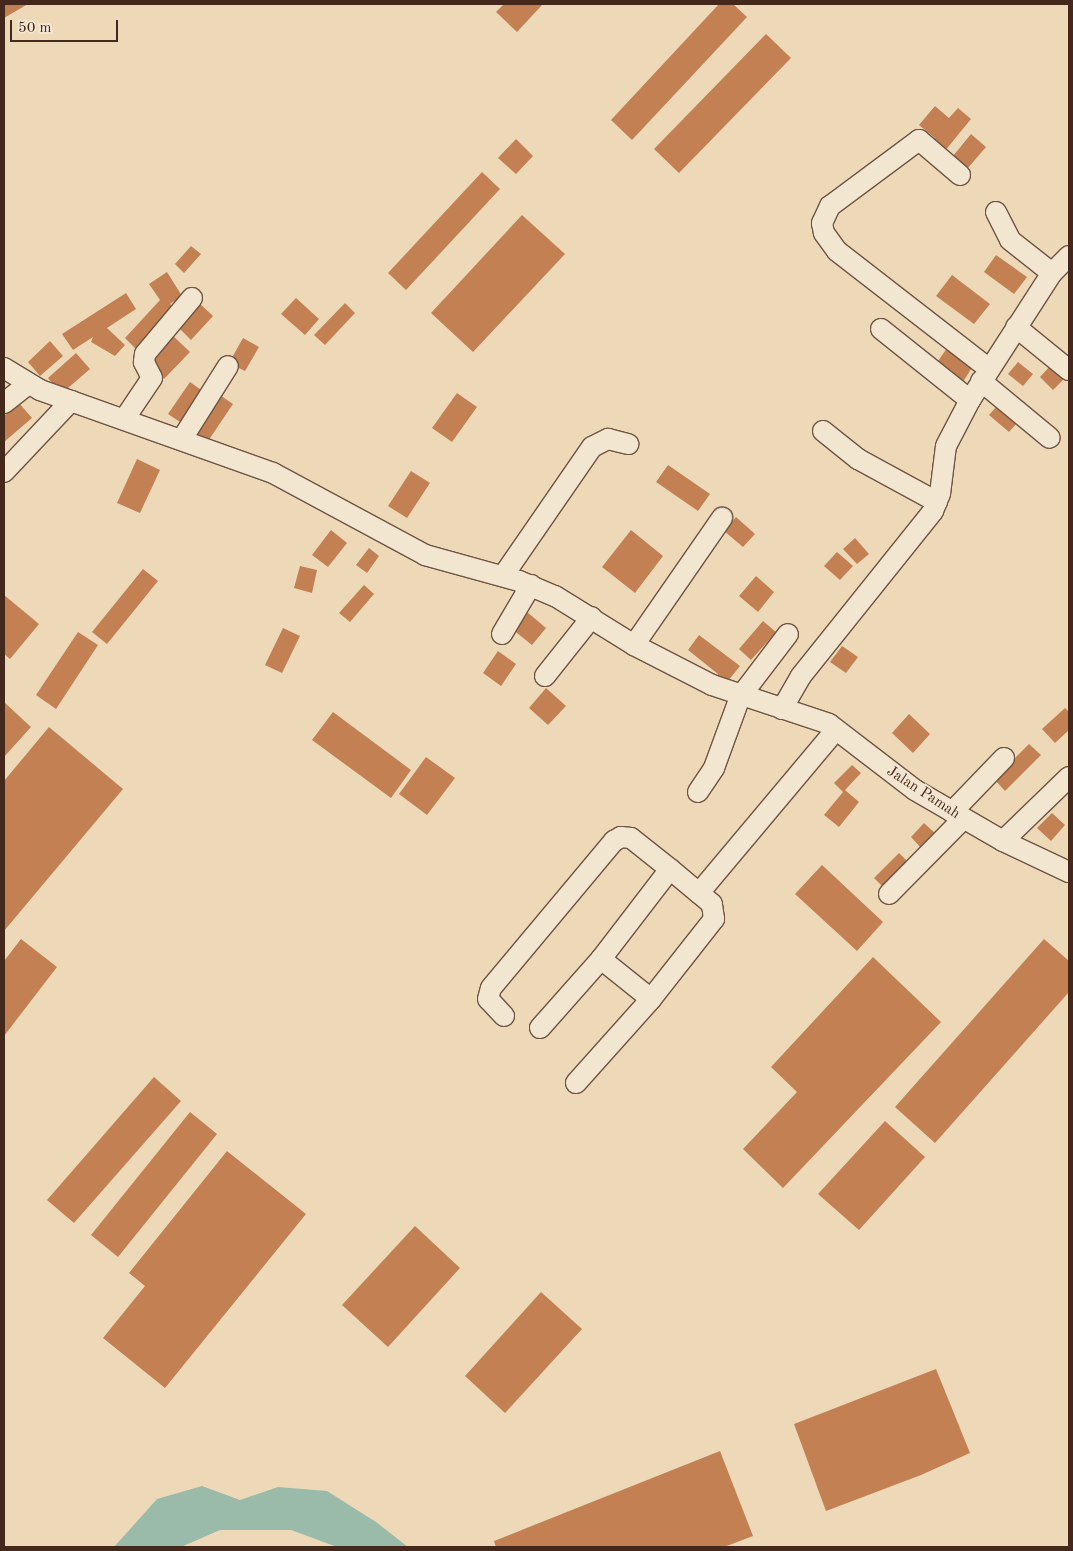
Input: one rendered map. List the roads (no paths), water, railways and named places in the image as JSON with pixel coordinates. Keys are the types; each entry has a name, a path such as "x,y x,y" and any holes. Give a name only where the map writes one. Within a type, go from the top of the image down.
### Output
{"street":[{"path":"960,174 919,140 830,206 822,223 824,233 837,251 985,375 1050,438"},
{"path":"996,212 1010,240 1052,273"},
{"path":"782,709 795,683 858,607 937,502 946,446 970,400 1052,273 1069,256"},
{"path":"125,418 152,378 144,362 145,354 192,298"},
{"path":"1016,327 1069,370"},
{"path":"881,329 970,400"},
{"path":"182,439 228,366"},
{"name":"Jalan Pamah","path":"4,368 27,385 125,418 273,473 425,555 531,585 592,617 634,645 740,697 818,719 836,730 886,770 957,816 1069,872"},
{"path":"4,403 27,385"},
{"path":"4,472 71,401"},
{"path":"823,431 858,459 937,502"},
{"path":"503,576 592,447 608,439 628,444"},
{"path":"634,645 722,518"},
{"path":"502,634 531,585"},
{"path":"545,676 592,617"},
{"path":"698,792 714,768 740,697 788,634"},
{"path":"700,893 836,730"},
{"path":"889,894 957,816 1004,758"},
{"path":"999,838 1063,782"},
{"path":"504,1016 488,1000 491,988 614,841 621,837 631,838 712,904 714,919 651,999 576,1083"},
{"path":"540,1028 601,959 670,869"},
{"path":"601,959 651,999"}]}
